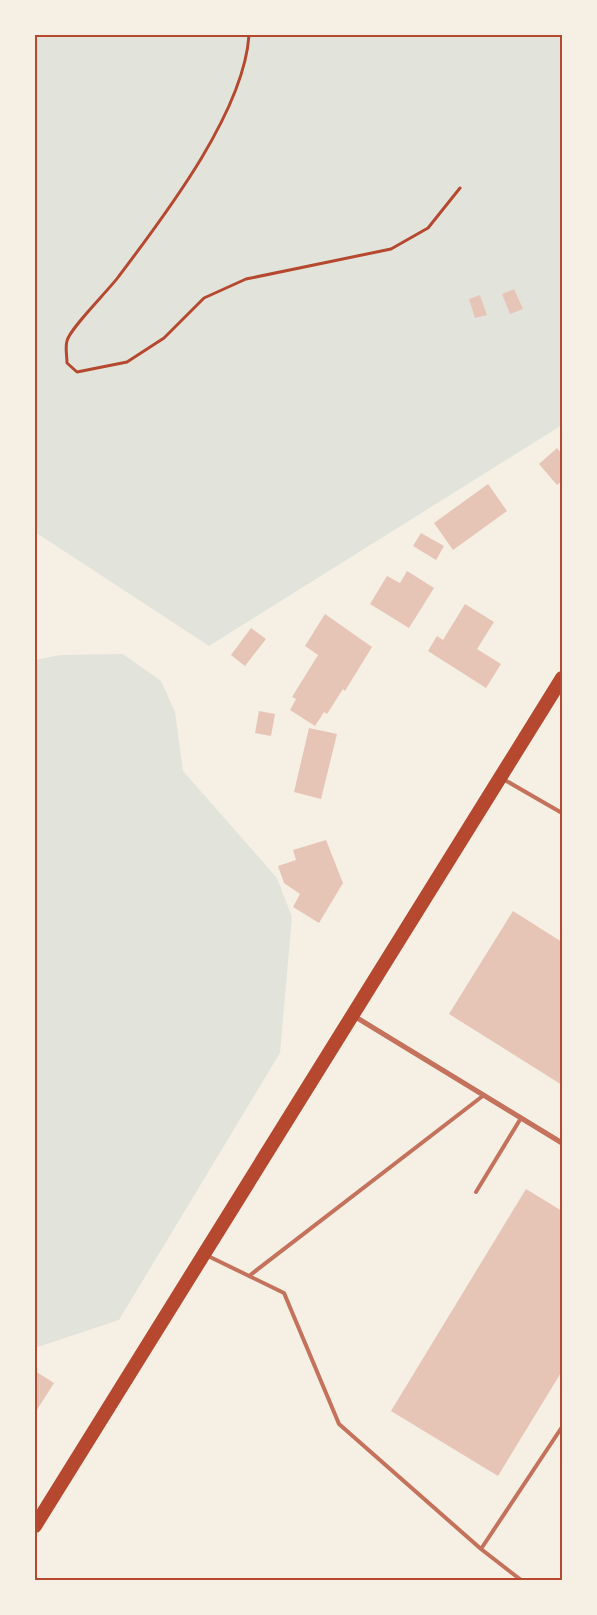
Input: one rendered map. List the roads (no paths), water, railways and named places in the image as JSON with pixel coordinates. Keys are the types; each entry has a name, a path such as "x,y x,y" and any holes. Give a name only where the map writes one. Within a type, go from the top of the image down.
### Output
{"highway":[{"path":"35,1526 562,678"}],"street":[{"path":"351,1015 562,1143"}],"lane":[{"path":"500,777 562,814"},
{"path":"249,1276 484,1095"},
{"path":"476,1192 521,1118"},
{"path":"203,1254 284,1294 339,1424 481,1549 521,1580"},
{"path":"481,1549 562,1427"}]}
